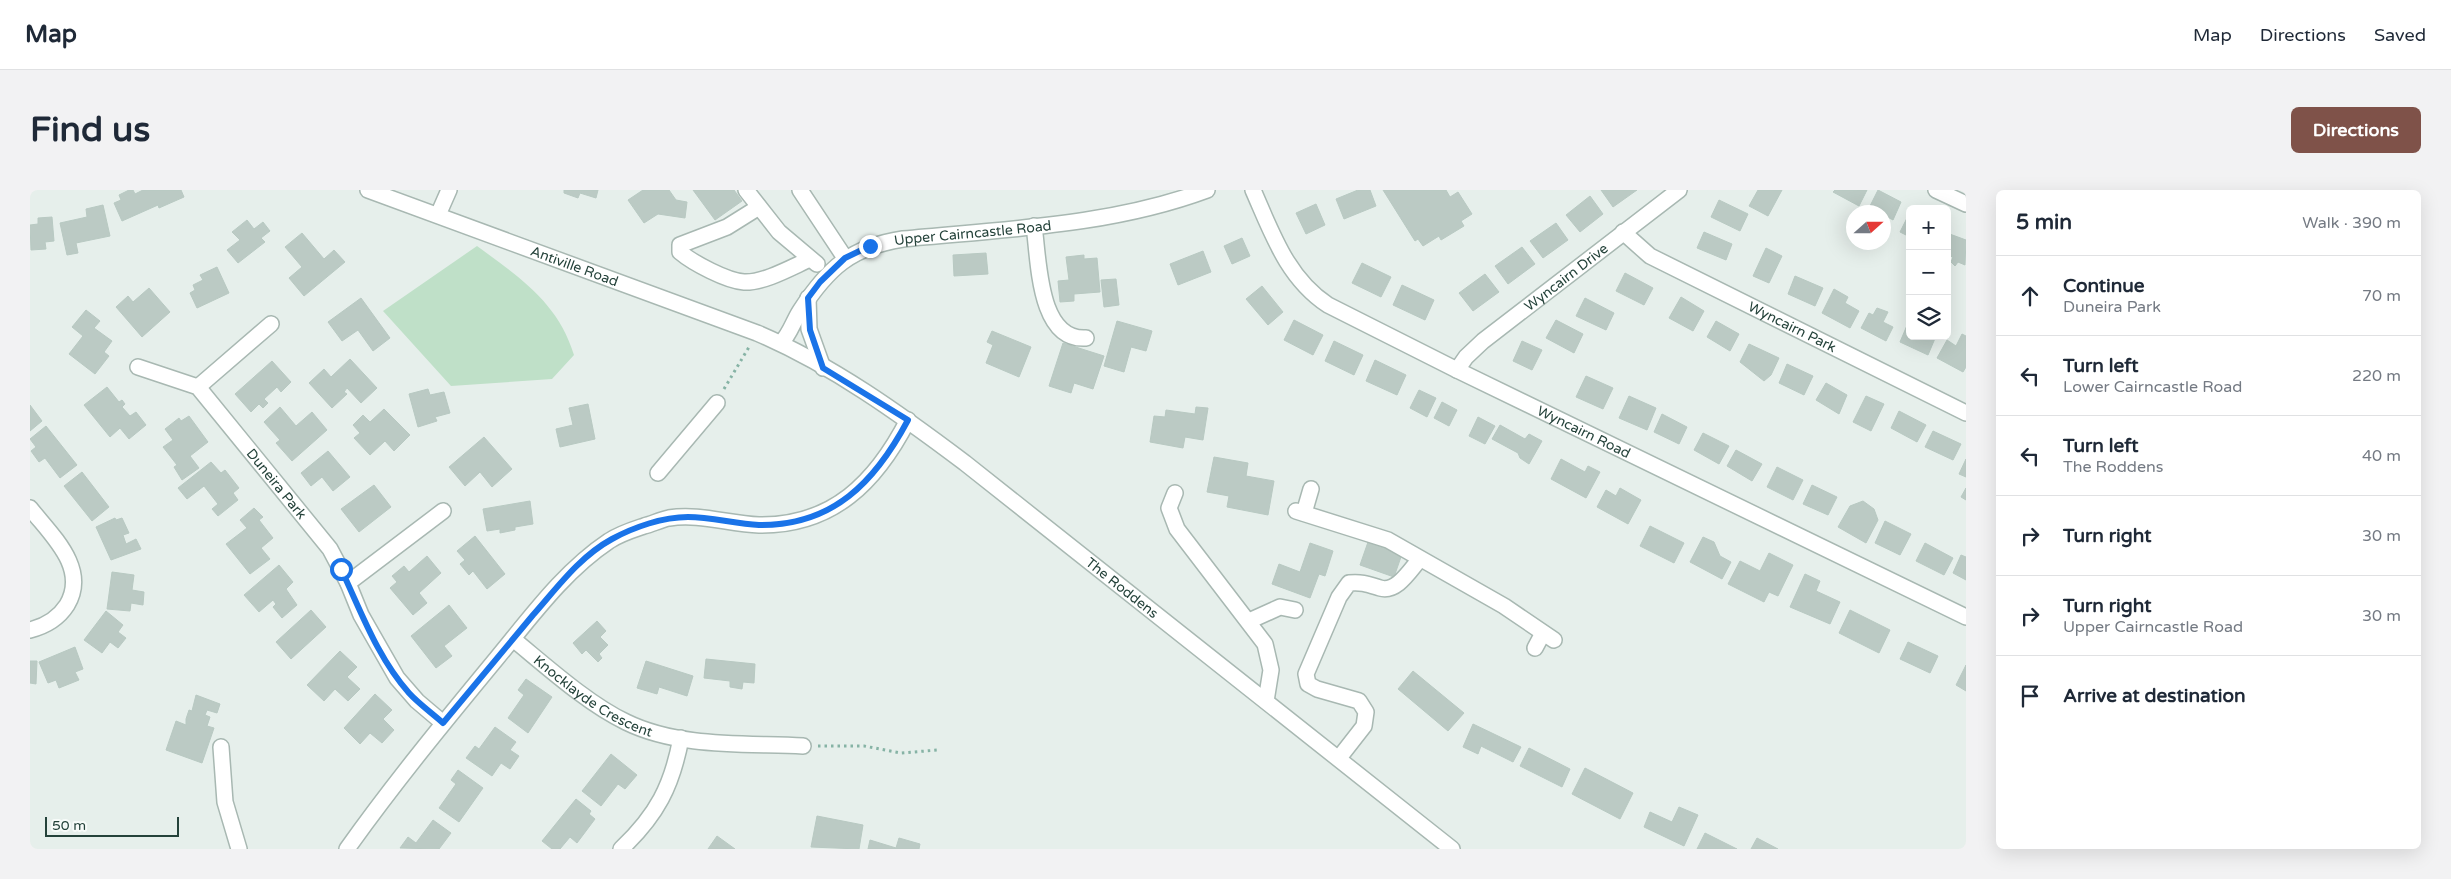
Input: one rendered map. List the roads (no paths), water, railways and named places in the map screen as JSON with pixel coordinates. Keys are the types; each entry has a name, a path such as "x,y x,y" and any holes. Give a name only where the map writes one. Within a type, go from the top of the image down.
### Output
{"street":[{"name":"Antiville Road","path":"368,190 780,343"},
{"path":"438,216 449,190"},
{"path":"746,190 779,232 828,273"},
{"path":"800,190 845,258"},
{"name":"Upper Cairncastle Road","path":"780,343 788,336 808,298 828,273 845,258 870,246 886,242 1119,216 1167,204 1207,190"},
{"name":"Wyncairn Road","path":"1253,190 1281,254 1293,273 1310,292 1328,305 1457,370 1966,617"},
{"name":"Wyncairn Drive","path":"1457,370 1466,357 1483,341 1679,190"},
{"path":"1936,190 1966,204"},
{"path":"759,207 727,227 680,244 680,252 690,260 744,282 772,276 810,259"},
{"path":"1034,226 1043,290 1048,310 1054,322 1064,334 1077,338 1086,338"},
{"name":"Wyncairn Park","path":"1623,232 1650,256 1966,413"},
{"path":"808,298 810,330 823,368"},
{"path":"138,368 198,387 271,324"},
{"name":"The Roddens","path":"780,343 908,420 1452,849"},
{"name":"Duneira Park","path":"198,387 330,549 348,583 361,615 397,678 417,701 443,723"},
{"path":"658,473 716,403"},
{"path":"347,849 443,723 572,569 611,539 668,518 687,517 758,525 802,520 827,511 850,497 867,480 889,453 908,420"},
{"path":"1311,489 1300,512 1388,540 1504,606 1549,636 1535,648"},
{"path":"1175,493 1169,508 1177,529 1265,644 1271,670 1266,701"},
{"path":"30,508 65,552 75,581 73,594 60,615 44,626 30,630"},
{"path":"348,583 443,511"},
{"path":"1339,758 1364,726 1366,712 1359,701 1316,689 1308,684 1306,674 1339,597 1349,582 1365,582 1382,589 1396,587 1420,559"},
{"path":"1249,621 1280,607 1295,610"},
{"name":"Knocklayde Crescent","path":"513,639 613,715 633,725 682,738 709,742 803,746"},
{"path":"621,849 645,825 664,796 676,763 682,738"},
{"path":"221,747 225,802 239,849"}]}
